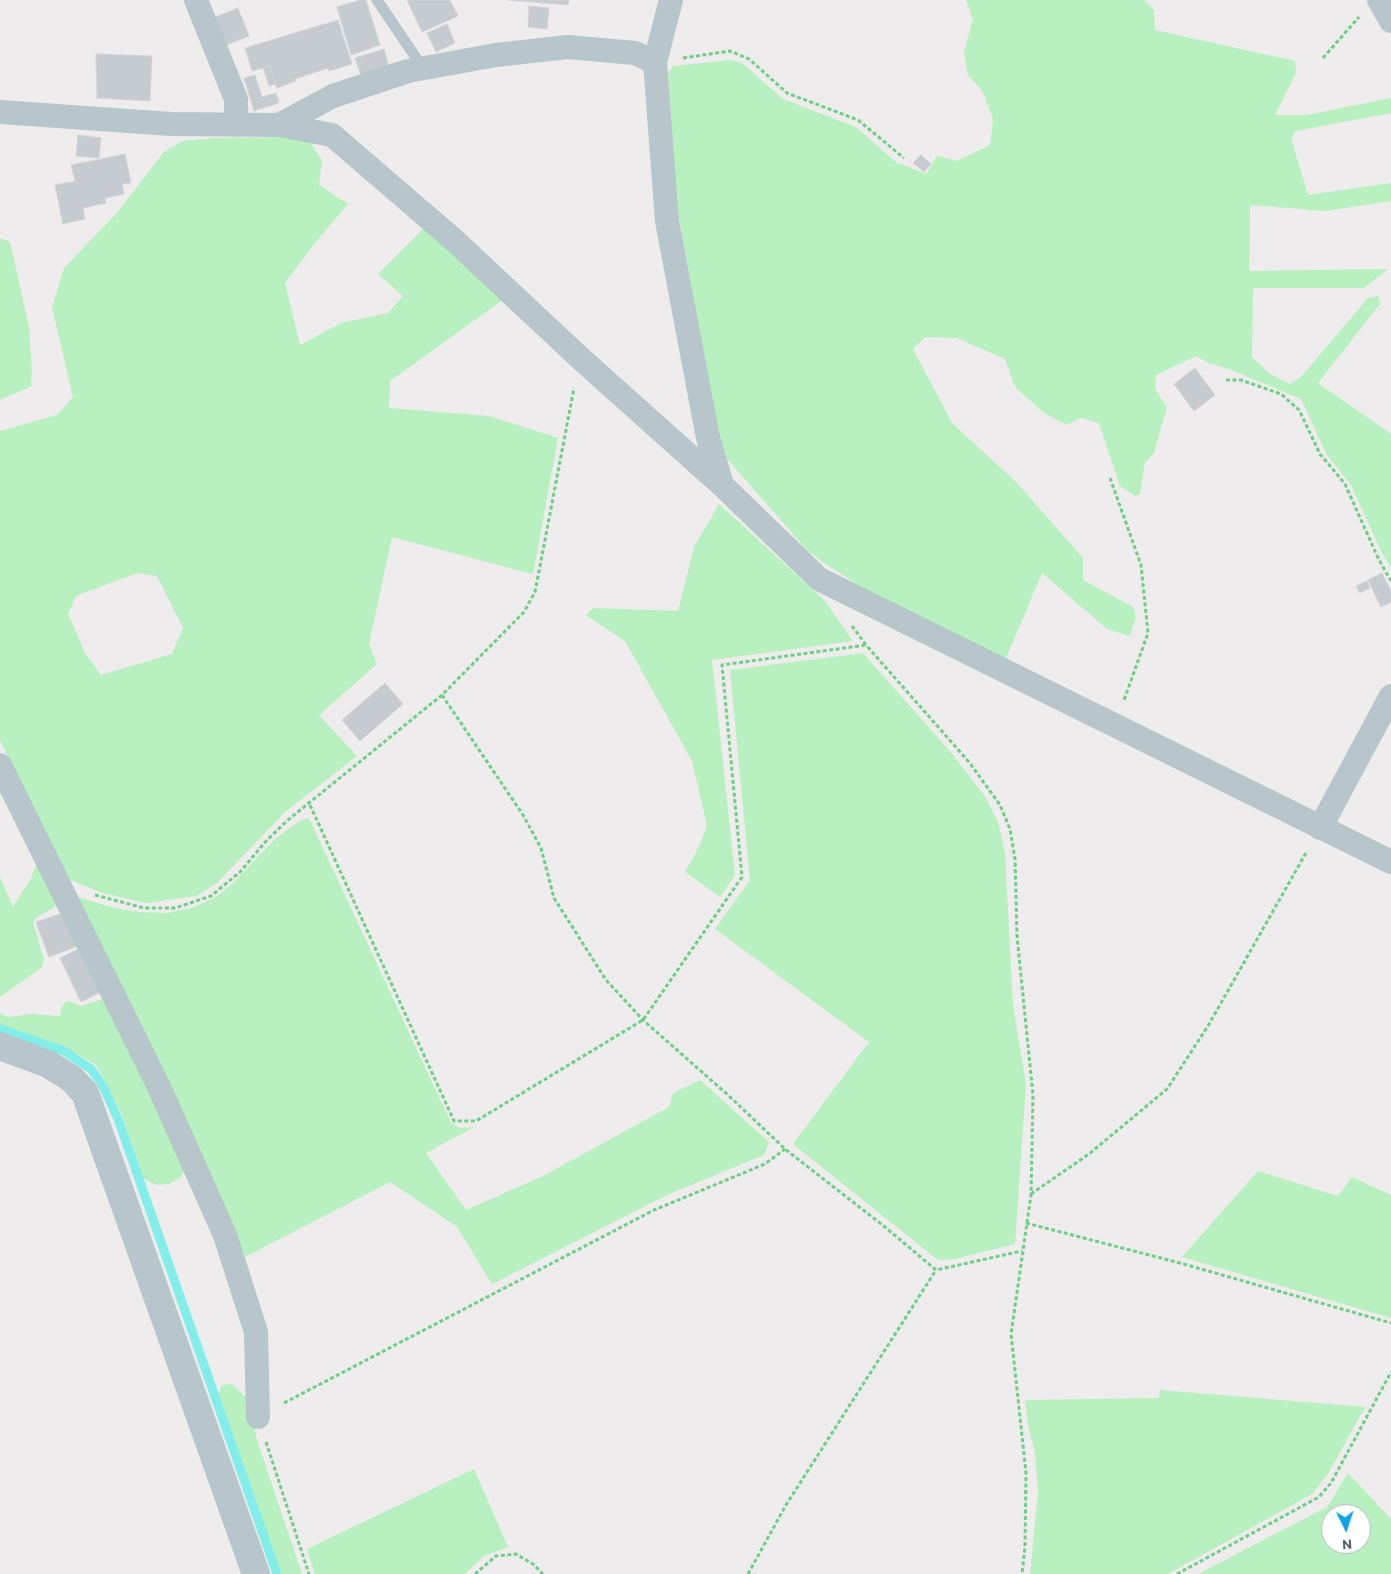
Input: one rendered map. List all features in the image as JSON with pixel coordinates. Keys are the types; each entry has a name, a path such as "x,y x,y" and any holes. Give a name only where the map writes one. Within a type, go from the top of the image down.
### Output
{"street":[{"path":"196,0 236,99 236,125"},
{"path":"671,0 655,62 667,221 708,438 722,485"},
{"path":"1370,7 1391,21"},
{"path":"279,125 333,96 423,68 496,54 568,47 635,53 655,62"},
{"path":"0,112 171,124 279,125 332,135 454,240 580,358 722,485 819,579 1391,862"},
{"path":"1320,828 1391,696"},
{"path":"0,765 60,882 158,1087 225,1235 256,1332 258,1417"},
{"path":"0,1046 48,1064 72,1079 85,1093 256,1574"}],"lane":[{"path":"376,0 423,68"}],"path":[{"path":"1324,58 1370,7"},
{"path":"655,62 730,52 749,59 787,93 858,120 904,158"},
{"path":"60,882 86,893 144,908 175,908 211,896 240,872 267,840 442,695 524,612 535,592 580,358"},
{"path":"1226,380 1241,380 1281,394 1299,410 1320,454 1345,484 1379,560 1391,580"},
{"path":"1110,478 1141,565 1148,634 1114,726"},
{"path":"850,623 866,645 969,762 1000,806 1010,829 1015,859 1017,936 1033,1095 1031,1195 1011,1334 1026,1473 1026,1547 1022,1574"},
{"path":"310,805 454,1121 476,1121 643,1020 742,877 722,665 866,645"},
{"path":"442,695 523,816 541,848 554,898 606,980 643,1020 728,1095 785,1150 885,1227 936,1270"},
{"path":"1031,1195 1089,1154 1168,1089 1208,1026 1320,828"},
{"path":"309,1574 258,1417 654,1210 765,1164 785,1150"},
{"path":"1026,1223 1180,1263 1391,1324"},
{"path":"748,1574 786,1505 936,1270 1022,1251"},
{"path":"1178,1574 1319,1497 1331,1483 1391,1372"},
{"path":"475,1574 496,1556 516,1554 533,1564 543,1574"}],"green space":[{"path":"966,0 1144,0 1154,10 1155,30 1295,61 1296,73 1275,115 1307,115 1391,98 1391,113 1296,131 1291,138 1308,195 1391,183 1391,201 1326,211 1250,205 1249,271 1388,269 1364,288 1253,288 1252,357 1270,374 1290,384 1300,378 1368,298 1378,296 1380,304 1318,383 1391,434 1391,568 1381,551 1351,485 1327,455 1301,399 1209,363 1196,356 1156,375 1155,389 1167,407 1154,453 1145,462 1140,494 1135,496 1120,486 1099,423 1081,418 1067,425 1044,413 1015,387 1005,359 957,338 925,337 913,349 952,423 1017,483 1083,558 1083,580 1133,607 1136,617 1130,636 1107,629 1042,573 1004,663 869,592 821,561 807,550 722,453 678,213 668,74 673,66 731,60 742,63 783,99 856,127 896,162 926,174 937,156 957,161 990,145 993,120 983,92 968,75 964,52 973,19"},
{"path":"280,137 310,142 322,160 319,185 348,204 314,244 285,283 300,345 341,323 388,313 403,296 378,274 426,226 504,299 390,381 389,408 489,416 558,438 533,574 392,537 369,644 377,664 319,715 357,756 285,812 217,883 196,896 148,903 100,892 65,878 0,740 0,431 57,415 73,397 52,307 64,268 116,214 164,152 182,141 214,138","holes":["137,573 157,576 183,628 172,654 101,675 85,653 68,614 76,596"]},
{"path":"0,238 10,242 29,327 32,372 31,386 0,400"},
{"path":"719,504 825,601 853,641 712,660 735,875 720,897 685,872 700,845 707,825 692,761 625,641 586,615 593,608 678,611 694,547"},
{"path":"863,653 954,756 986,798 998,822 1005,853 1013,1006 1026,1084 1015,1244 955,1259 938,1260 793,1144 869,1042 715,929 750,880 730,670"},
{"path":"309,818 451,1123 460,1128 474,1127 426,1153 466,1210 543,1176 669,1107 673,1093 700,1080 769,1142 764,1155 667,1195 492,1284 457,1227 390,1182 239,1260 71,895 111,907 138,912 167,913 192,908 216,897 232,884 276,838 301,820"},
{"path":"39,859 57,897 54,908 37,917 33,922 44,960 42,967 0,997 0,877 13,907 31,878"},
{"path":"108,997 186,1166 181,1177 169,1184 156,1185 143,1178 122,1115 95,1064 66,1048 0,1026 0,1013 8,1017 31,1014 60,1016 62,1006 67,1001 82,1006"},
{"path":"1258,1171 1338,1196 1352,1177 1391,1195 1391,1318 1182,1257"},
{"path":"232,1384 249,1400 257,1440 302,1574 281,1574 219,1394 222,1385"},
{"path":"1160,1390 1365,1407 1328,1474 1312,1494 1168,1574 1030,1574 1038,1492 1035,1453 1028,1425 1025,1400 1159,1398"},
{"path":"474,1469 508,1547 484,1556 465,1574 315,1574 307,1549"},
{"path":"1348,1473 1391,1519 1391,1574 1198,1574 1321,1510 1321,1554 1371,1554 1371,1504 1329,1504"}],"building":[{"path":"366,0 380,45 351,55 337,7"},
{"path":"407,0 450,0 458,16 422,32"},
{"path":"509,0 569,0 568,5"},
{"path":"529,6 549,8 547,29 528,27"},
{"path":"238,8 249,36 224,46 213,18"},
{"path":"338,20 352,64 329,71 328,68 295,79 296,81 277,88 270,66 252,71 245,48"},
{"path":"447,24 455,43 436,52 427,33"},
{"path":"384,49 390,71 362,79 355,58"},
{"path":"96,54 152,56 150,101 97,98"},
{"path":"270,66 276,84 269,86 263,68"},
{"path":"255,75 262,97 276,93 279,103 254,111 244,78"},
{"path":"78,135 101,138 99,158 76,156"},
{"path":"125,154 131,183 122,184 124,194 105,198 106,203 83,208 85,219 63,224 55,185 75,181 71,165"},
{"path":"921,155 931,164 924,172 913,163"},
{"path":"1195,368 1215,395 1194,411 1174,384"},
{"path":"1382,573 1391,591 1391,602 1381,607 1368,580"},
{"path":"1367,581 1370,588 1360,593 1356,586"},
{"path":"385,683 403,704 360,741 342,720"},
{"path":"66,912 78,946 49,957 36,922"},
{"path":"80,948 101,992 81,1002 60,958"}],"waterway":[{"path":"0,1029 64,1051 91,1069 103,1086 118,1119 277,1574"}]}
